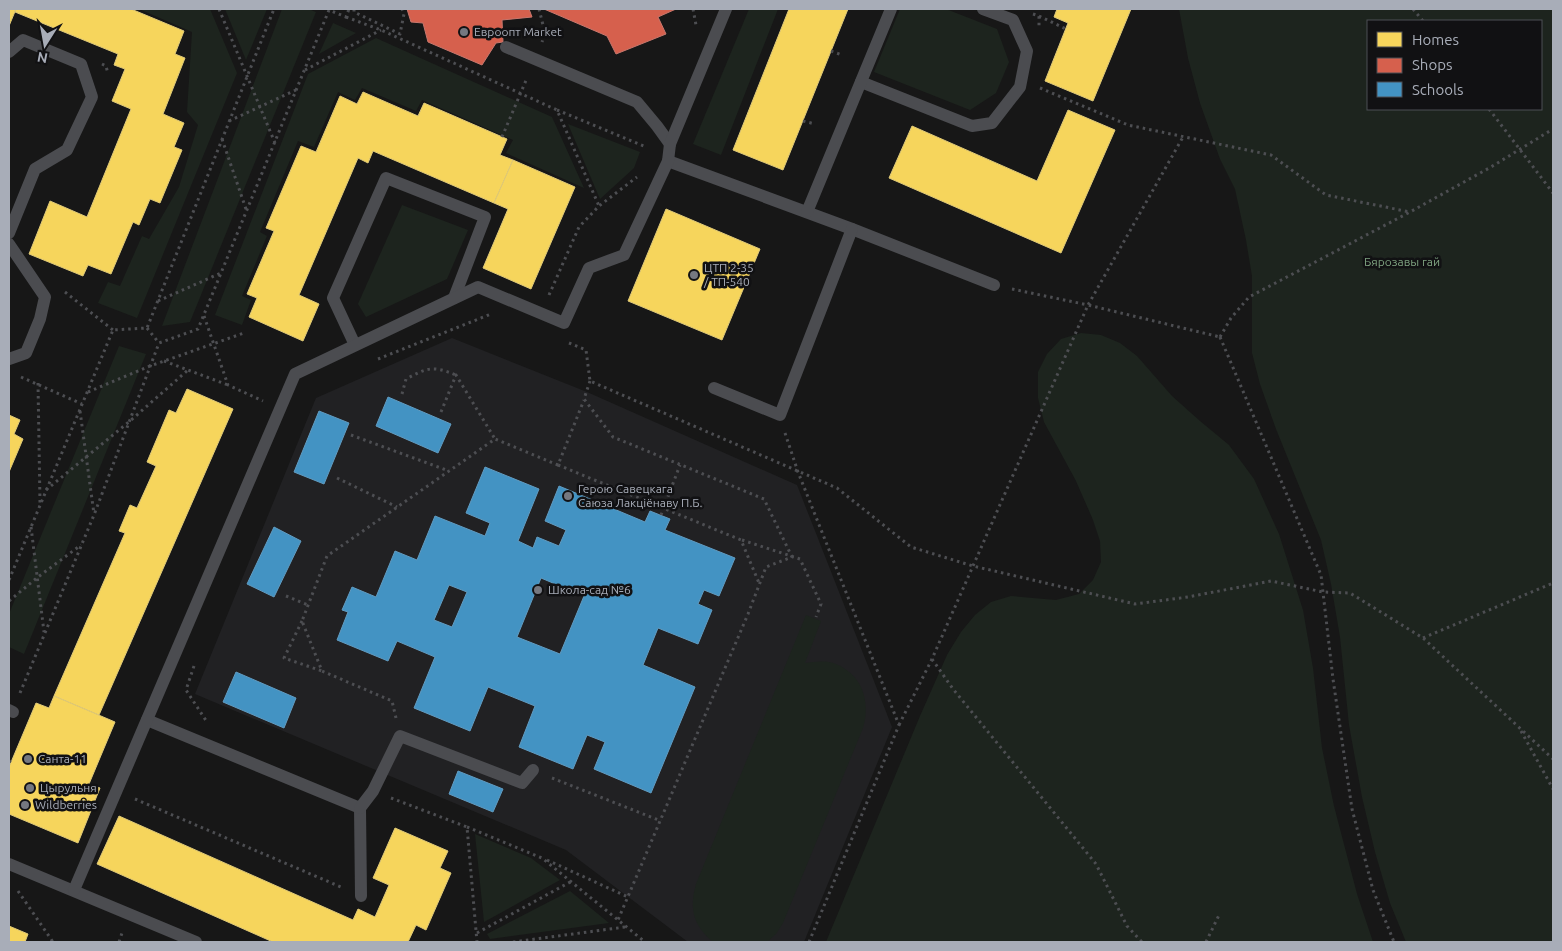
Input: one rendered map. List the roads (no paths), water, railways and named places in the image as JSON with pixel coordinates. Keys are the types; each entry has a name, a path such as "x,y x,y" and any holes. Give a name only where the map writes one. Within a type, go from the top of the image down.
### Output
{"lane":[{"path":"74,890 295,374 478,287 564,323 589,268 624,255 668,161 670,144 726,9"},
{"path":"807,212 891,9"},
{"path":"861,82 972,126 992,123 1020,87 1027,51 1013,20 983,9"},
{"path":"9,52 23,40 81,64 92,97 67,150 35,169 9,232"},
{"path":"506,47 637,102 658,126 670,144"},
{"path":"668,161 852,229 994,285"},
{"path":"355,346 333,298 386,178 485,218 454,298"},
{"path":"714,388 780,416 852,229"},
{"path":"9,244 45,296 40,319 26,353 9,359"},
{"path":"147,720 360,808"},
{"path":"361,896 360,808 373,791 400,736 522,783 533,770"},
{"path":"9,864 196,942"}],"place":[{"name":"Евроопт Market","path":"464,32"},
{"name":"ЦТП 2-35 / ТП-540","path":"694,275"},
{"name":"Герою Савецкага Саюза Лакціёнаву П.Б.","path":"568,496"},
{"name":"Школа-сад №6","path":"538,590"},
{"name":"Санта-11","path":"28,759"},
{"name":"Цырульня","path":"30,788"},
{"name":"Wildberries","path":"25,805"}],"park label":[{"name":"Бярозавы гай","path":"1402,262"}]}
